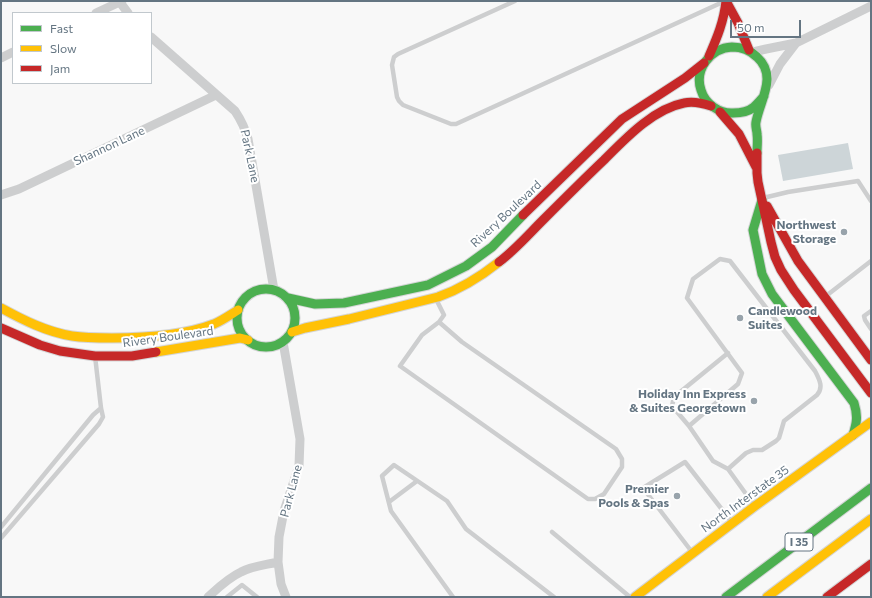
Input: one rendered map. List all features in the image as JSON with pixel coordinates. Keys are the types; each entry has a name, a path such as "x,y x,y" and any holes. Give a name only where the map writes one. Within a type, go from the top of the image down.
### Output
{"main road":[{"path":"726,1 738,22 751,51 760,59 765,68 768,78 766,92 755,124 757,135 757,169 770,241 777,262 789,283 871,394"},
{"path":"726,1 722,25 701,71 699,81 705,99 711,106 720,112 739,134 757,169"},
{"path":"707,59 718,50 727,47 738,47 751,51"},
{"name":"Rivery Boulevard","path":"288,298 315,304 344,303 428,285 466,266 492,247 622,119 632,111 693,73 707,59"},
{"path":"720,112 741,114 752,110 760,102 766,92"},
{"path":"292,332 436,299 463,287 480,277 515,249 609,154 631,133 648,120 680,103 690,102 711,106"},
{"path":"762,198 798,261 871,360"},
{"path":"762,198 752,230 762,274 772,294 858,404 857,424 853,435"},
{"path":"258,290 274,290 288,298 295,311 296,318 292,332 283,342 270,347 262,347 243,336 238,325 238,310 245,299 258,290"},
{"name":"Rivery Boulevard","path":"1,308 40,328 71,336 93,338 141,338 183,332 212,324 238,310"},
{"name":"Rivery Boulevard","path":"1,328 40,345 60,351 95,356 132,356 240,338 248,340"},
{"name":"North Interstate 35","path":"635,597 755,506 871,422"},
{"name":"I 35","path":"726,597 871,488"},
{"name":"I 35","path":"767,597 871,519"},
{"path":"828,597 871,564"}],"street":[{"path":"98,12 120,1 127,12"},
{"path":"751,51 796,43 871,6"},
{"name":"Park Lane","path":"152,38 235,111 245,129 274,290"},
{"path":"766,92 780,64 796,43"},
{"path":"1,58 12,52"},
{"name":"Shannon Lane","path":"1,195 19,189 216,94"},
{"path":"597,143 609,154"},
{"path":"519,220 532,231"},
{"path":"428,285 436,299"},
{"name":"Park Lane","path":"283,342 300,439 299,466 284,511 279,537 278,562 281,584 286,597"},
{"path":"208,597 228,579 241,571 278,562"}],"lane":[{"path":"515,1 394,57 392,65 399,101 403,105 451,124 456,124 726,1"},
{"path":"762,198 788,192 858,181 871,201"},
{"path":"688,426 738,384 742,373 687,298 693,279 720,259 730,261 815,371 820,381 820,392 784,421 779,438 776,442 762,450 753,450 728,469"},
{"path":"825,297 871,261"},
{"path":"436,299 444,315 439,322 422,335 400,366 588,499 595,499 604,494 622,467 622,459 616,449 462,342 439,322"},
{"path":"871,311 864,316 871,329"},
{"path":"778,323 788,315"},
{"path":"728,353 674,397 672,406 713,461 728,469 755,506"},
{"path":"1,538 99,424 103,417 95,356"},
{"path":"1,527 93,415 101,408"},
{"path":"693,553 643,488 685,462 733,523"},
{"path":"453,597 391,511 382,476 394,465 447,501 466,529 554,597"},
{"path":"50,467 57,473"},
{"path":"388,502 417,481"},
{"path":"7,519 13,524"},
{"path":"552,532 630,597"},
{"path":"227,597 242,585 257,597"}],"shaded area":[{"path":"848,143 853,169 783,181 778,155"}],"traffic: fast":[{"path":"757,153 756,122 764,97 767,80 763,64 757,57 748,51 742,48 732,47 717,51 702,67 699,82 701,90 709,104 718,110 728,113 747,111 752,109 764,96"},
{"path":"762,200 753,230 762,274 772,294 854,403 856,419 853,435"},
{"path":"288,298 315,304 344,303 428,285 466,266 492,247 523,215"},
{"path":"266,289 277,291 290,302 293,307 295,318 293,329 282,342 277,345 266,347 255,345 242,334 239,329 237,318 239,307 250,294 255,291 266,289"},
{"path":"726,597 871,488"}],"traffic: slow":[{"path":"292,332 438,297 470,282 499,262"},
{"path":"1,308 44,329 87,338 150,337 177,334 214,324 238,310"},
{"path":"156,352 240,338 248,340"},
{"path":"635,597 755,506 871,422"},
{"path":"767,597 871,519"}],"traffic: jam":[{"path":"726,1 738,23 749,50"},
{"path":"709,56 720,29 726,1"},
{"path":"523,215 622,119 685,78 704,63"},
{"path":"499,262 640,126 661,111 673,106 691,102 711,106"},
{"path":"720,112 739,134 756,167"},
{"path":"757,153 758,182 771,242 775,257 781,270 794,290 871,393"},
{"path":"767,206 798,261 871,360"},
{"path":"1,328 40,345 60,351 95,356 132,356 156,352"},
{"path":"827,597 871,564"}],"place":[{"name":"Northwest Storage","path":"844,232"},
{"name":"Candlewood Suites","path":"740,318"},
{"name":"Holiday Inn Express & Suites Georgetown","path":"754,401"},
{"name":"Premier Pools & Spas","path":"677,496"}]}
